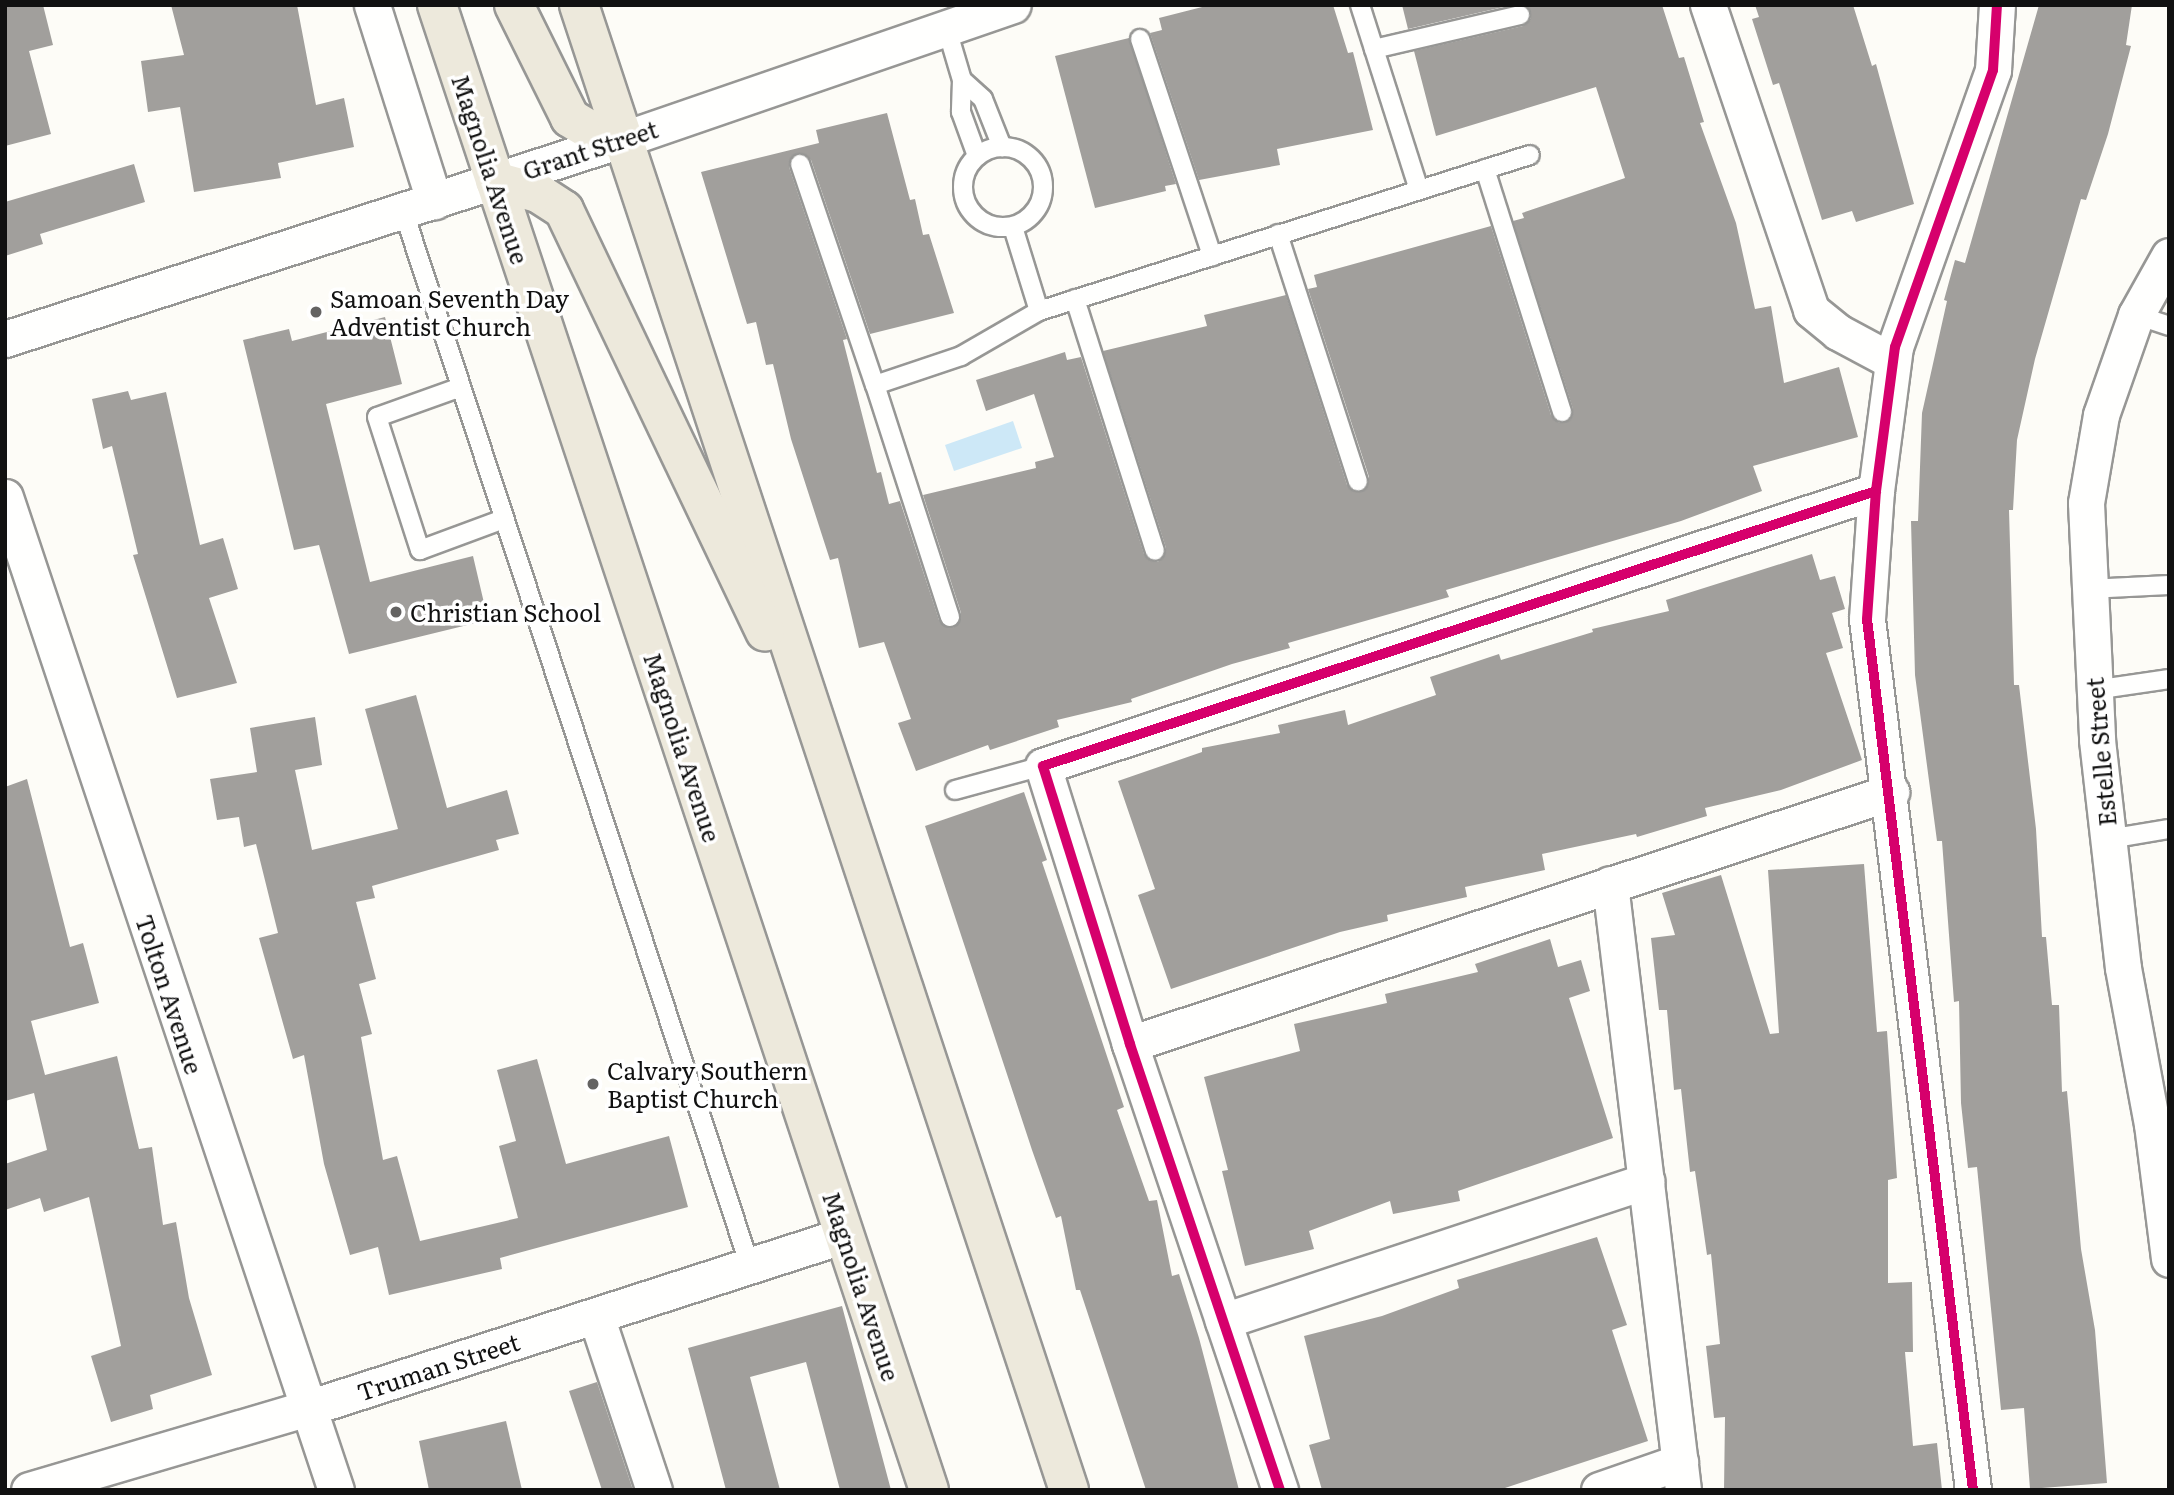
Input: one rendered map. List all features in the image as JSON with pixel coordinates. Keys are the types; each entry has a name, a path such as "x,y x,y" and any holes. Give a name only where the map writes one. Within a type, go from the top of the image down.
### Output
{"main road":[{"name":"Magnolia Avenue","path":"437,5 929,1490"},
{"path":"514,5 570,118 600,136 624,139"},
{"path":"579,5 1069,1490"},
{"path":"495,181 538,193 564,210 835,775"}],"street":[{"path":"372,5 419,206"},
{"name":"Grant Street","path":"5,339 624,139 1013,5"},
{"path":"1708,5 1811,310 1838,332 1892,361"},
{"path":"1973,1490 1891,792 1867,619 1876,491 1892,361 1993,70 1997,5"},
{"name":"Estelle Street","path":"2169,256 2136,315 2101,415 2086,503 2094,690 2123,968 2161,1133 2169,1259"},
{"path":"1280,1490 1130,1044 1043,766 1876,491"},
{"name":"Tolton Avenue","path":"5,497 336,1490"},
{"path":"1130,1044 1891,792"},
{"path":"1599,1490 1682,1476 1610,884"},
{"path":"1223,1321 1646,1181"},
{"name":"Truman Street","path":"29,1490 308,1408 845,1236"},
{"path":"596,1316 654,1490"}],"lane":[{"path":"1360,5 1419,190"},
{"path":"1374,49 1520,15"},
{"path":"946,26 962,80 961,112 977,156"},
{"path":"1140,39 1212,256"},
{"path":"962,80 984,99 1002,147"},
{"path":"1002,147 1027,154 1042,175 1043,188 1035,212 1013,227 986,224 967,205 963,179 977,156 1002,147"},
{"path":"875,385 961,356 1039,311 1530,155"},
{"path":"800,164 950,617"},
{"path":"1485,169 1562,412"},
{"path":"419,206 461,387 750,1266"},
{"path":"1013,227 1039,311"},
{"path":"1278,234 1357,481"},
{"path":"1075,299 1155,551"},
{"path":"2136,315 2169,326"},
{"path":"461,387 377,418 420,550 504,519"},
{"path":"2088,589 2169,585"},
{"path":"2094,690 2169,679"},
{"path":"955,790 1043,766"},
{"path":"2109,839 2169,829"}],"water":[{"path":"1013,421 1022,448 954,471 945,445"}],"building":[{"path":"5,5 43,5 53,45 29,51 51,134 5,146"},
{"path":"171,5 297,5 316,105 344,98 354,147 278,163 281,178 194,192 180,107 148,112 141,61 184,55"},
{"path":"1210,5 1333,5 1348,53 1353,52 1373,130 1277,149 1280,165 1199,180 1150,33 1162,30 1159,18"},
{"path":"1402,5 1512,5 1408,29"},
{"path":"1525,5 1662,5 1679,58 1684,57 1704,122 1700,123 1736,223 1755,309 1771,306 1784,383 1839,367 1858,437 1753,466 1762,491 1681,521 1446,590 1449,597 1288,643 1290,648 1232,664 1131,699 1132,702 1057,720 1059,727 990,750 988,745 916,771 898,723 911,719 884,642 859,648 838,558 830,560 791,439 773,364 766,365 756,322 747,324 701,172 819,143 816,130 887,113 910,200 915,199 923,235 929,234 954,313 870,334 811,160 797,153 789,167 847,339 843,340 877,473 881,472 889,504 900,501 939,620 953,628 961,613 923,495 1036,468 1035,462 1054,457 1034,394 986,411 976,380 1065,352 1067,360 1081,357 1144,554 1158,562 1166,548 1103,351 1207,326 1204,315 1286,295 1347,485 1361,492 1369,477 1308,289 1317,287 1314,275 1491,226 1551,415 1559,423 1570,420 1573,409 1513,221 1524,218 1522,213 1625,178 1596,87 1436,136 1414,51 1523,26 1531,18"},
{"path":"1755,5 1853,5 1872,66 1876,64 1914,204 1856,222 1852,211 1822,220 1779,83 1773,85 1752,19 1759,17"},
{"path":"2039,5 2132,5 2126,45 2131,46 2108,134 2086,200 2081,199 2035,359 2017,440 2013,510 2009,510 2014,685 2019,685 2036,829 2042,937 2046,937 2052,1005 2059,1005 2062,1092 2067,1091 2081,1249 2095,1330 2107,1483 2030,1489 2024,1408 2001,1410 1977,1167 1968,1168 1961,1103 1959,1001 1954,1002 1942,841 1937,841 1915,675 1911,521 1918,521 1922,413 1947,301 1944,300 1955,260 1965,263"},
{"path":"1129,38 1176,184 1165,186 1166,191 1095,208 1055,56"},
{"path":"134,164 145,202 40,234 43,244 5,256 5,202"},
{"path":"385,317 402,384 326,404 370,582 473,556 488,620 349,654 319,545 294,550 243,340 289,329 292,341"},
{"path":"128,391 131,400 166,392 200,545 223,538 238,589 209,598 237,683 177,698 133,555 138,554 112,446 103,449 92,399"},
{"path":"1812,554 1820,580 1835,576 1845,609 1832,613 1843,648 1826,653 1862,760 1781,790 1705,808 1707,816 1637,837 1636,834 1542,854 1545,870 1465,887 1467,897 1387,915 1388,921 1340,932 1171,989 1138,895 1155,889 1118,781 1202,752 1202,748 1280,733 1278,725 1345,710 1348,725 1436,695 1430,677 1499,654 1501,660 1593,632 1592,629 1669,611 1666,600"},
{"path":"416,695 447,808 507,790 519,834 496,840 499,850 372,886 375,898 356,902 376,979 359,984 372,1034 361,1037 383,1160 397,1156 420,1241 518,1218 499,1146 516,1141 497,1070 537,1059 566,1164 669,1136 688,1207 500,1258 502,1269 389,1295 378,1247 350,1255 324,1164 304,1055 293,1059 259,938 278,933 256,844 244,847 239,817 217,820 210,779 257,772 250,728 315,717 322,765 295,770 312,850 398,829 365,709"},
{"path":"27,779 70,947 83,943 99,1003 31,1021 45,1075 117,1056 139,1149 152,1147 163,1225 176,1222 189,1298 212,1375 150,1395 153,1409 111,1422 91,1356 121,1346 89,1197 44,1212 40,1198 5,1210 5,1164 47,1150 34,1093 5,1101 5,787"},
{"path":"1024,792 1047,860 1042,862 1124,1107 1117,1110 1149,1201 1157,1200 1172,1276 1179,1274 1199,1338 1239,1490 1146,1490 1080,1290 1076,1290 1061,1216 1056,1218 1032,1150 925,826"},
{"path":"1864,864 1877,1032 1887,1031 1897,1178 1888,1180 1888,1283 1912,1282 1913,1352 1905,1352 1913,1446 1937,1443 1942,1490 1724,1490 1725,1417 1714,1418 1706,1346 1720,1344 1711,1254 1707,1255 1695,1171 1690,1172 1681,1089 1674,1090 1667,1010 1659,1010 1651,938 1675,935 1662,893 1721,875 1770,1034 1779,1033 1768,870"},
{"path":"1550,939 1558,967 1581,960 1590,991 1569,998 1613,1138 1458,1191 1460,1201 1393,1214 1390,1201 1309,1231 1314,1249 1245,1266 1222,1171 1228,1170 1204,1077 1300,1051 1294,1024 1387,1003 1385,994 1478,972 1475,964"},
{"path":"1597,1237 1627,1325 1612,1330 1648,1441 1499,1490 1322,1490 1309,1445 1330,1439 1304,1336 1382,1316 1459,1288 1457,1280"},
{"path":"842,1306 891,1490 840,1490 806,1362 750,1377 780,1490 726,1490 688,1348"},
{"path":"597,1382 633,1490 602,1490 569,1391"},
{"path":"506,1421 522,1490 429,1490 419,1441"}],"cycle path":[{"path":"1973,1490 1867,619 1876,491 1895,347 1993,70 1997,5"},
{"path":"1280,1490 1130,1044 1043,766 1876,491"}],"place":[{"name":"Samoan Seventh Day Adventist Church","path":"316,312"},
{"name":"Christian School","path":"396,612"},
{"name":"Calvary Southern Baptist Church","path":"593,1084"}]}
